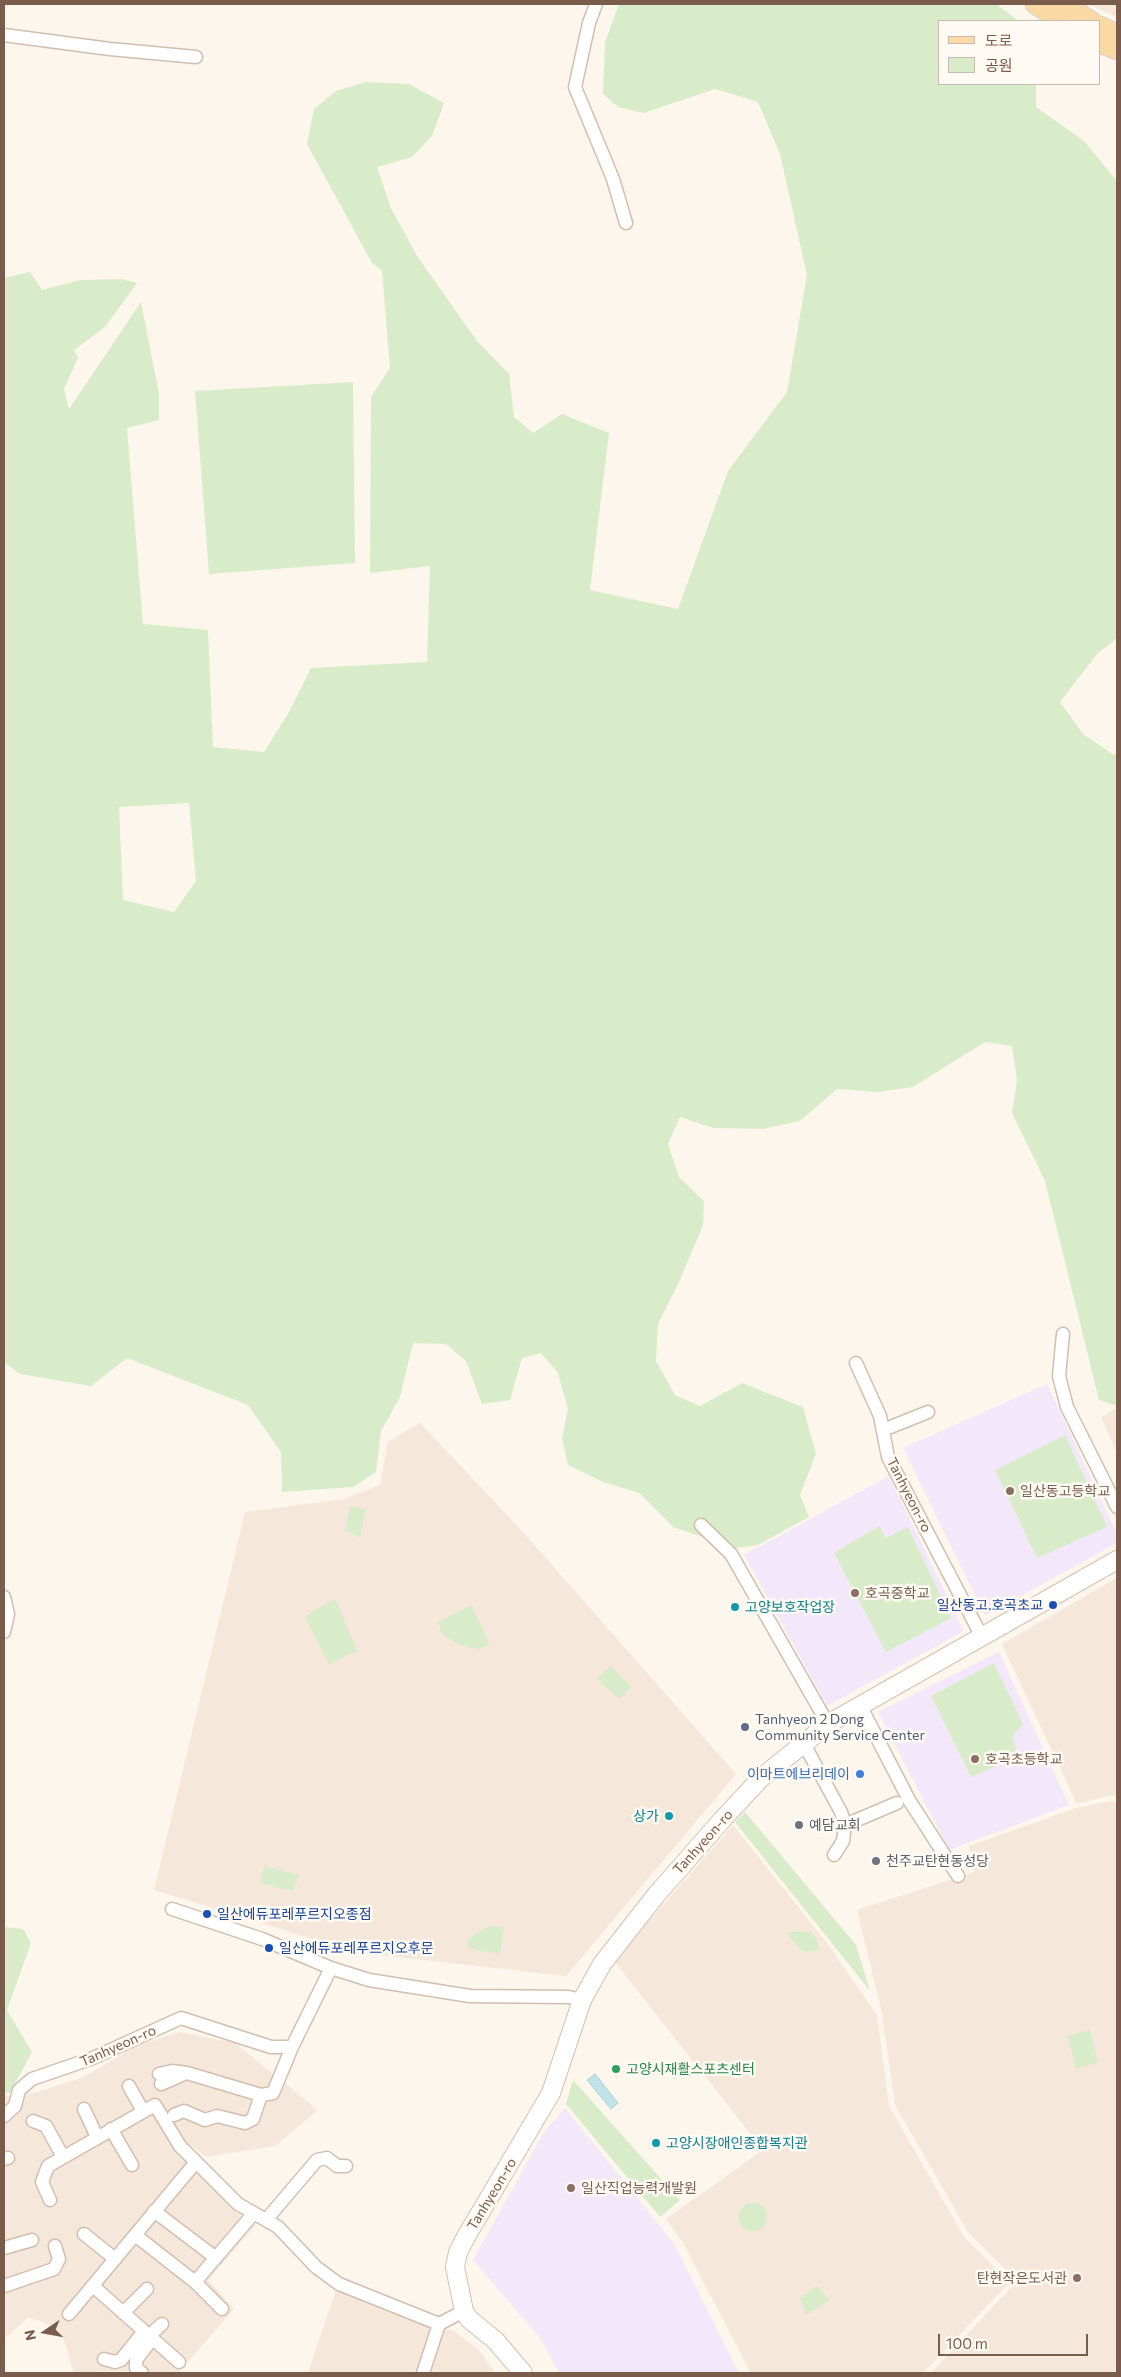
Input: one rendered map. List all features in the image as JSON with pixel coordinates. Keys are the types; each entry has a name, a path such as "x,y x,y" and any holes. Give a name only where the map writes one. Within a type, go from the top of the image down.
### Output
{"main road":[{"path":"1035,4 1059,20"},
{"path":"1064,4 1088,20"},
{"path":"1101,26 1117,34"},
{"path":"1101,43 1117,50"},
{"name":"Tanhyeon-ro","path":"464,2311 455,2267 458,2252 551,2093 582,2000 602,1964 679,1869 761,1778 828,1724 860,1704 1117,1560"},
{"path":"464,2311 469,2319 496,2341 523,2373"}],"street":[{"path":"596,4 589,23 575,87 613,179 626,223"},
{"path":"4,35 63,41 110,50 196,57"},
{"path":"1063,1334 1059,1376 1067,1407 1117,1507"},
{"name":"Tanhyeon-ro","path":"856,1363 880,1416 888,1457 982,1637"},
{"path":"883,1430 928,1412"},
{"path":"702,1525 731,1554 828,1724"},
{"path":"4,1597 8,1614 4,1632"},
{"path":"860,1704 909,1800 958,1876"},
{"path":"804,1744 841,1812 845,1825 843,1840 834,1855"},
{"path":"845,1825 897,1803"},
{"path":"172,1909 262,1939 331,1968 369,1980 470,1996 569,1997 582,2000"},
{"path":"160,2079 172,2071 187,2073 261,2095 272,2093 292,2047 331,1968"},
{"name":"Tanhyeon-ro","path":"4,2116 15,2106 19,2090 32,2079 93,2058 181,2018 271,2047 292,2047"},
{"path":"130,2086 143,2111"},
{"path":"174,2115 184,2111 205,2120 217,2116 245,2123 254,2119 261,2095"},
{"path":"50,2200 42,2182 48,2166 155,2105 180,2146 238,2204 278,2227 316,2267 339,2284 439,2324"},
{"path":"84,2109 96,2137"},
{"path":"33,2121 46,2126 63,2157"},
{"path":"112,2129 132,2166"},
{"path":"266,2220 317,2160 327,2158 337,2166 346,2166"},
{"path":"70,2314 196,2162"},
{"path":"154,2211 216,2258"},
{"path":"195,2282 254,2213"},
{"path":"84,2234 115,2259"},
{"path":"135,2235 195,2282 222,2309"},
{"path":"4,2248 32,2240"},
{"path":"4,2285 54,2269 59,2259 55,2246"},
{"path":"93,2286 179,2362"},
{"path":"123,2313 147,2289"},
{"path":"423,2373 439,2324 464,2311"},
{"path":"104,2359 115,2362 121,2360 162,2324"},
{"path":"142,2373 136,2368 136,2360 148,2336"}],"shaded area":[{"path":"1117,4 1117,17 1089,5"},
{"name":"일산동고등학교","path":"1047,1384 1117,1534 1117,1543 985,1616 903,1448"},
{"path":"1117,1408 1117,1453 1101,1417"},
{"path":"420,1423 523,1532 736,1774 566,1976 379,1955 319,1941 154,1890 245,1512 344,1499 380,1485 388,1442"},
{"name":"호곡중학교","path":"889,1476 964,1631 827,1706 744,1555"},
{"path":"1117,1578 1117,1796 1111,1795 1077,1804 1002,1644"},
{"name":"호곡초등학교","path":"999,1652 1069,1805 949,1850 878,1712"},
{"path":"1110,1801 1117,1803 1117,2373 931,2373 1017,2281 968,2232 895,2105 882,2013 857,1910 974,1872 969,1846 1076,1808"},
{"path":"733,1825 827,1943 877,2015 889,2106 964,2237 1010,2282 923,2373 751,2373 683,2243 666,2219 763,2150 614,1961"},
{"path":"179,2032 235,2043 318,2110 275,2146 206,2157 184,2141 175,2149 237,2213 256,2225 208,2280 234,2309 178,2373 114,2371 74,2373 64,2340 52,2326 29,2317 4,2339 4,2096 27,2095 82,2078 136,2046"},
{"name":"일산직업능력개발원","path":"565,2108 675,2245 739,2373 559,2373 540,2338 473,2260 544,2132"},
{"path":"336,2290 390,2313 454,2331 479,2350 495,2373 308,2373"}],"green space":[{"path":"619,4 996,4 1018,20 938,20 938,85 1036,85 1036,107 1084,141 1117,181 1117,638 1097,654 1060,702 1083,734 1114,755 1117,754 1117,1406 1099,1400 1045,1181 1012,1113 1017,1080 1012,1046 985,1042 913,1087 878,1092 837,1089 800,1121 763,1129 713,1128 680,1117 668,1144 679,1177 704,1201 703,1225 679,1282 658,1324 656,1361 675,1395 700,1406 742,1383 803,1407 816,1454 800,1495 809,1517 758,1545 736,1548 673,1527 639,1493 603,1482 568,1465 562,1439 568,1409 558,1373 541,1353 522,1358 510,1400 482,1404 466,1361 446,1344 413,1343 400,1397 381,1431 376,1472 353,1487 282,1492 281,1452 248,1405 127,1358 91,1386 20,1374 4,1362 4,278 30,272 42,290 80,280 122,279 137,283 105,327 74,350 78,358 64,389 69,409 141,302 159,394 159,420 127,428 143,624 208,630 213,747 264,752 289,712 311,668 427,662 430,566 370,573 371,397 390,368 382,271 372,263 307,144 314,109 336,91 365,82 409,84 444,103 432,136 412,157 377,167 391,208 417,256 477,341 509,374 514,417 533,433 562,414 609,433 590,590 678,609 728,471 787,392 807,275 780,154 758,102 715,89 644,113 618,107 603,94 605,42","holes":["189,803 196,881 174,912 123,900 119,807"]},
{"path":"353,382 355,563 209,574 195,391"},
{"path":"1065,1435 1107,1527 1037,1558 995,1470"},
{"path":"350,1506 366,1510 360,1537 345,1531"},
{"path":"879,1526 886,1538 908,1527 951,1618 886,1652 834,1553"},
{"path":"335,1598 357,1651 329,1664 305,1617"},
{"path":"472,1605 489,1644 479,1650 458,1644 442,1634 438,1622"},
{"path":"994,1663 1023,1724 1012,1737 1019,1756 971,1777 931,1696"},
{"path":"611,1666 631,1687 619,1699 597,1679"},
{"path":"745,1812 856,1945 870,1991 735,1822"},
{"path":"264,1866 299,1875 293,1891 260,1883"},
{"path":"489,1926 504,1927 500,1954 468,1948 468,1939"},
{"path":"4,1927 23,1929 31,1943 7,2010 32,2052 10,2093 4,2093"},
{"path":"811,1932 816,1938 819,1946 816,1951 807,1952 799,1948 787,1933"},
{"path":"1090,2030 1098,2063 1076,2069 1068,2036"},
{"path":"573,2080 680,2200 660,2217 566,2104"},
{"path":"753,2203 763,2207 767,2217 763,2227 753,2231 743,2227 739,2217 743,2207"},
{"path":"817,2286 830,2300 806,2315 800,2298"}],"water":[{"path":"595,2074 618,2103 611,2109 587,2080"}],"place":[{"name":"일산동고등학교","path":"1010,1491"},
{"name":"호곡중학교","path":"855,1593"},
{"name":"일산동고.호곡초교","path":"1053,1605"},
{"name":"고양보호작업장","path":"735,1607"},
{"name":"Tanhyeon 2 Dong Community Service Center","path":"745,1727"},
{"name":"호곡초등학교","path":"975,1759"},
{"name":"이마트에브리데이","path":"860,1774"},
{"name":"상가","path":"669,1816"},
{"name":"예담교회","path":"799,1825"},
{"name":"천주교탄현동성당","path":"876,1861"},
{"name":"일산에듀포레푸르지오종점","path":"207,1914"},
{"name":"일산에듀포레푸르지오후문","path":"269,1948"},
{"name":"고양시재활스포츠센터","path":"616,2069"},
{"name":"고양시장애인종합복지관","path":"656,2143"},
{"name":"일산직업능력개발원","path":"571,2188"},
{"name":"탄현작은도서관","path":"1077,2278"}]}
